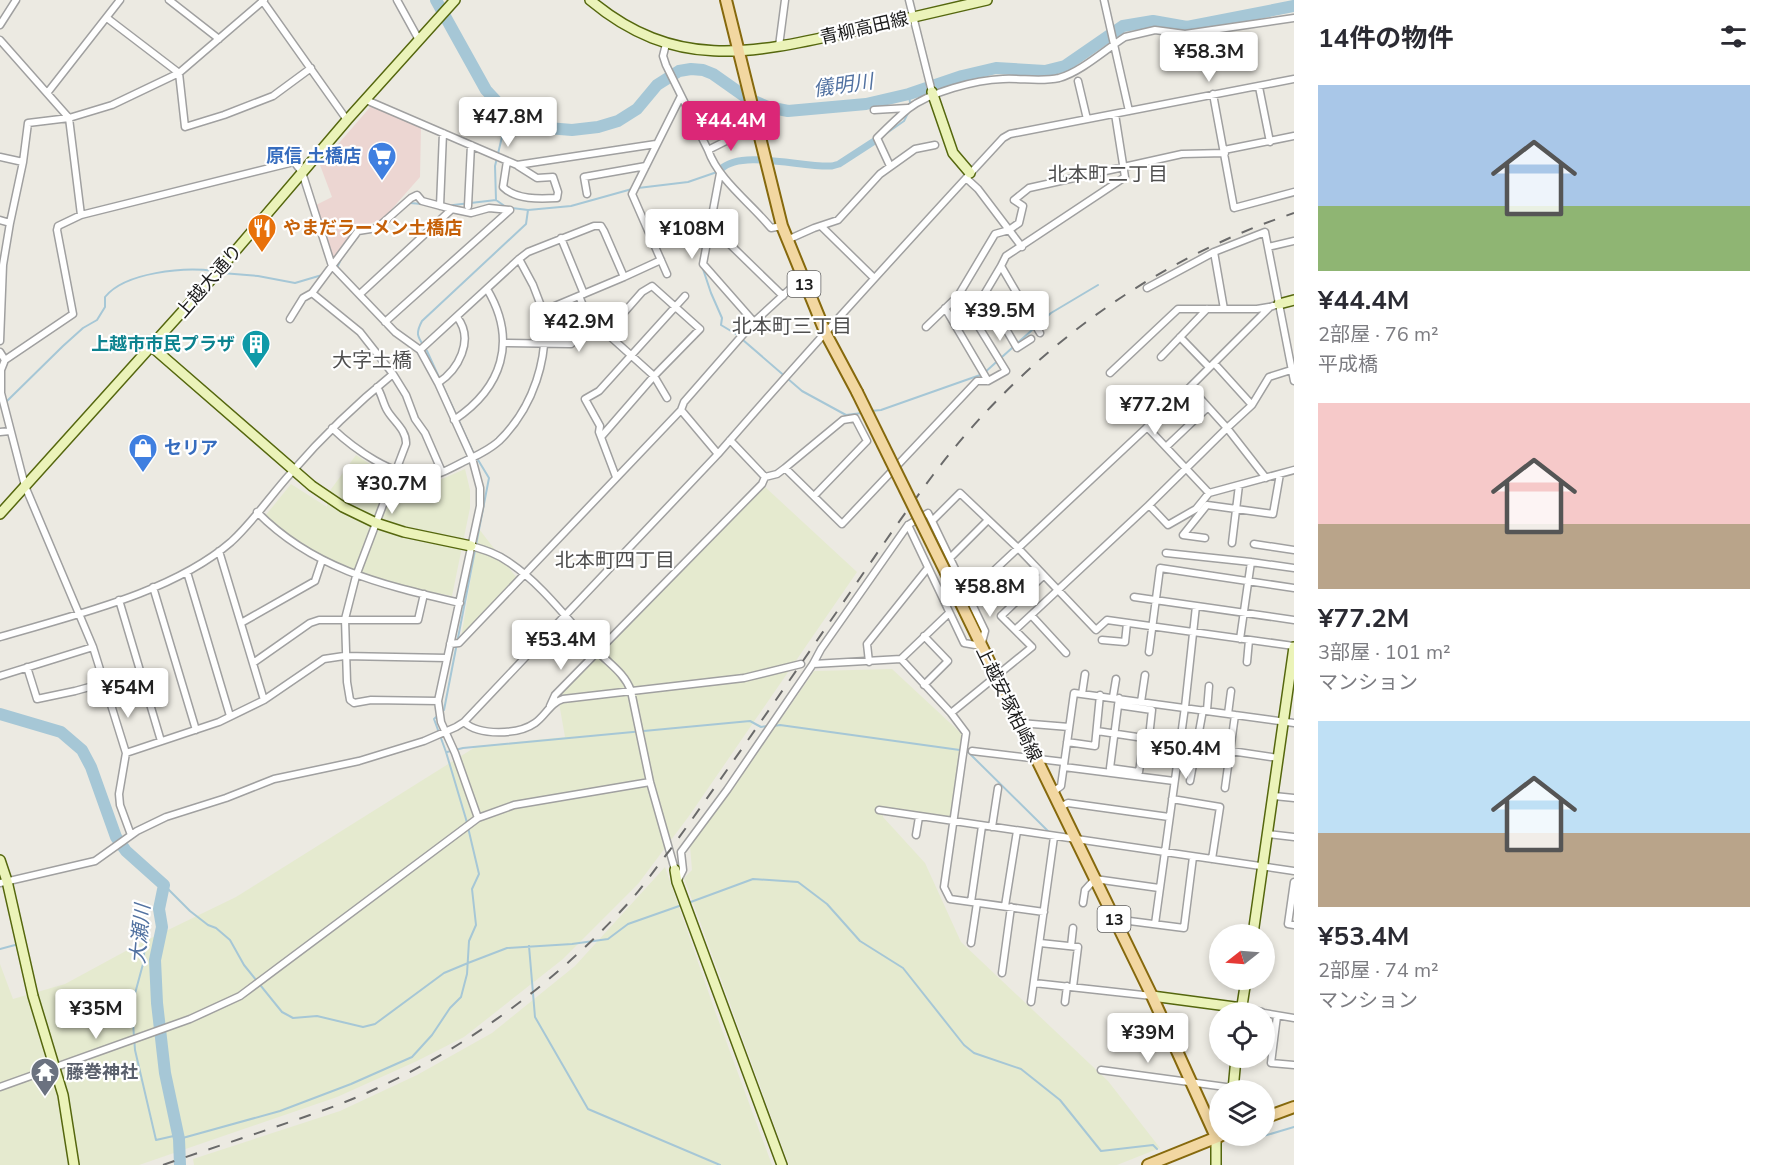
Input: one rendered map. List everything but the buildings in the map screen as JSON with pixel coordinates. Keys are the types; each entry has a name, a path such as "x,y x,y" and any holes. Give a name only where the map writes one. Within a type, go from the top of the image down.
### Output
{"main road":[{"name":"13","path":"726,0 739,52"},
{"name":"上越安塚柏崎線","path":"739,52 782,226 826,333 1020,723 1209,1117"},
{"path":"1275,1114 1294,1107"},
{"path":"1148,1165 1209,1140"}],"street":[{"path":"0,25 16,0"},
{"path":"48,92 120,0"},
{"path":"169,0 219,39"},
{"path":"397,0 419,40"},
{"name":"上越大通り","path":"0,514 208,283 347,120 455,0"},
{"name":"青柳高田線","path":"590,0 619,21 666,44 739,52 779,46 987,0"},
{"path":"779,46 785,0"},
{"path":"909,0 928,81 953,153 1022,247"},
{"path":"1104,0 1129,111"},
{"path":"0,339 3,266 28,123 69,118 112,105 179,73 263,1 347,120"},
{"path":"106,18 179,73 185,127 273,96 310,68"},
{"path":"890,166 877,138 909,108 932,94 985,81 1050,80 1072,73 1115,42 1146,31 1185,34 1294,18"},
{"path":"0,40 69,118 81,215"},
{"path":"666,44 663,56 666,64 712,162 771,228 782,226"},
{"path":"4,882 95,861 166,817 226,798 274,779 358,761 445,733 464,722 718,454 873,277 1003,138 1010,134 1294,79"},
{"path":"1078,81 1087,119"},
{"path":"1259,87 1270,142"},
{"path":"1213,94 1234,208 1294,192"},
{"path":"667,274 632,194 681,96"},
{"path":"366,100 518,165 537,178 553,177 558,192 557,198 537,200 508,192 503,187 507,161"},
{"path":"874,110 909,108"},
{"path":"786,468 842,524 977,381 988,381 1005,371 969,311 985,293 1006,256 1125,177 1115,114"},
{"path":"708,150 744,132"},
{"path":"440,206 443,133"},
{"path":"926,327 958,296 995,234 1009,230 1019,223 1023,206 1014,200 1029,188 1182,154 1224,151 1294,136"},
{"path":"518,165 656,144"},
{"path":"468,206 471,145"},
{"path":"787,240 838,220 890,166 915,149 935,145"},
{"path":"0,157 23,162"},
{"path":"129,838 119,794 126,753 93,647 25,486 1,393 1,370 5,360 73,314 57,227 81,215 294,162 302,172 332,266 395,332 420,350 438,383 472,458 479,479 480,498 438,701 438,712 445,733 455,753 478,818"},
{"path":"587,194 584,177 645,165"},
{"path":"720,173 703,264 754,322"},
{"path":"290,319 303,298 312,293 358,231 377,228 417,195 422,201 471,213 489,208 510,210 385,322"},
{"path":"360,294 452,209"},
{"path":"0,220 10,223"},
{"path":"710,225 783,296"},
{"path":"821,225 873,277"},
{"path":"420,350 519,259 538,247 594,226 601,226 624,277"},
{"path":"1147,288 1214,252 1265,232 1274,306 1294,381"},
{"path":"561,238 587,315 654,376 667,398"},
{"path":"1268,247 1294,241"},
{"path":"1214,252 1224,309"},
{"path":"332,428 370,457 406,474 425,476 442,472 472,458 498,442 522,412 533,390 546,344 543,311 534,285 519,259"},
{"path":"543,311 661,260"},
{"path":"1001,266 1040,333"},
{"path":"450,644 459,643 681,410 684,402 754,322 802,278"},
{"path":"601,437 654,376 700,329 652,286 642,292 606,333"},
{"path":"454,420 480,399 493,381 500,364 503,343 500,318 487,289"},
{"path":"312,293 360,332 393,374 406,395 442,472"},
{"path":"985,293 1017,348 1031,339"},
{"path":"616,477 601,437 600,426 585,399 599,391 685,296"},
{"path":"1110,373 1178,309 1257,309 1294,300"},
{"path":"968,596 1274,306"},
{"path":"945,308 988,381"},
{"path":"1161,357 1207,309"},
{"path":"438,383 452,371 461,357 464,341 462,326 457,317"},
{"path":"503,343 571,344 594,322"},
{"path":"1180,337 1252,405"},
{"path":"151,346 326,497 376,523 404,532 471,546 494,553 512,564 565,614 625,678 631,691 650,782 677,882 782,1165"},
{"path":"0,352 5,360"},
{"path":"1015,630 1252,405 1269,376 1291,370"},
{"path":"0,637 79,614 187,573 233,540 332,428 393,374"},
{"path":"377,387 384,397 385,408 406,438 356,576 345,619 346,682 352,702 438,701"},
{"path":"1190,387 1227,428 1266,478"},
{"path":"1166,447 1208,407"},
{"path":"681,410 718,454"},
{"path":"765,477 777,474 786,468 843,420 855,418 867,441 814,496"},
{"path":"1147,427 1209,493"},
{"path":"0,432 10,431"},
{"path":"730,440 765,477"},
{"path":"1149,504 1168,525 1196,509 1209,493 1294,470"},
{"path":"1205,538 1183,535 1207,505 1273,514 1280,474"},
{"path":"550,707 555,695 762,484 765,477"},
{"path":"1232,543 1239,485"},
{"path":"932,521 960,493 1019,549 1096,630 1107,620 1294,646 1293,668 1254,924"},
{"path":"257,512 286,537 322,560 356,576 459,603"},
{"path":"677,882 683,870 681,852 727,790 821,649 908,525 927,513 951,557 985,631 981,646 964,643 948,614 908,525"},
{"path":"951,557 987,521"},
{"path":"1254,544 1294,550"},
{"path":"219,551 264,700"},
{"path":"1166,553 1294,568"},
{"path":"241,623 315,580 322,560"},
{"path":"1240,639 1251,562"},
{"path":"1149,652 1160,568 1294,588"},
{"path":"869,662 867,644 927,569"},
{"path":"187,573 230,716"},
{"path":"951,713 1032,647 1001,616 1043,576"},
{"path":"153,587 196,730"},
{"path":"253,663 310,623 319,620 418,620 424,594"},
{"path":"1134,597 1294,620"},
{"path":"119,600 161,741"},
{"path":"1155,924 1185,707 1196,606"},
{"path":"813,664 901,659 948,614"},
{"path":"1031,615 1066,653"},
{"path":"1102,640 1125,642 1127,623"},
{"path":"924,636 948,661 924,685"},
{"path":"1246,662 1250,640"},
{"path":"0,676 93,647"},
{"path":"126,753 196,730 264,700 324,659 345,656 447,658"},
{"path":"901,659 951,713 966,733 944,887 950,899 1044,912"},
{"path":"464,722 470,728 493,733 524,728 536,723 550,707 563,699 744,678 801,664"},
{"path":"27,667 37,699 104,683"},
{"path":"1082,694 1085,674"},
{"path":"1141,702 1145,675"},
{"path":"1053,792 1061,786 1074,693 1101,695 1116,700 1152,710 1139,772 1110,768 1115,733 1116,700 1116,679"},
{"path":"1190,781 1209,686"},
{"path":"1225,788 1230,749 1231,691"},
{"path":"1067,742 1095,746 1101,695"},
{"path":"1116,700 1185,707 1294,723"},
{"path":"1020,723 1069,727"},
{"path":"1097,731 1197,744 1278,758"},
{"path":"972,751 1035,758 1064,765 1174,781"},
{"path":"0,1087 146,1035 240,996 478,818 514,805 650,782"},
{"path":"992,827 998,788"},
{"path":"1274,796 1294,798"},
{"path":"1172,799 1220,804 1212,859"},
{"path":"1060,807 1068,803 1169,817"},
{"path":"879,810 1294,871"},
{"path":"916,835 919,817"},
{"path":"971,943 982,826"},
{"path":"1002,973 1017,831"},
{"path":"1268,834 1294,837"},
{"path":"1031,1002 1054,837"},
{"path":"1114,919 1184,928 1193,857"},
{"path":"0,860 33,996 63,1095 74,1165"},
{"path":"1083,903 1085,890 1095,879 1159,888"},
{"path":"1294,882 1288,924 1294,925"},
{"path":"1071,946 1073,928"},
{"path":"1040,943 1078,947 1065,1002"},
{"path":"1034,983 1209,1005"},
{"path":"1294,1018 1277,1016 1271,1063 1294,1065"},
{"path":"1101,1070 1209,1085"},
{"path":"1216,1165 1217,1146"}],"shaded area":[{"path":"372,105 421,127 420,177 383,219 357,228 333,259 316,205 332,197 320,165"}],"green space":[{"path":"356,455 387,475 406,480 435,482 465,469 470,490 470,508 452,596 377,581 329,561 289,538 265,516 291,484 327,507 329,492"},
{"path":"764,486 857,572 689,816 638,884 563,959 464,1037 337,1097 139,1165 0,1165 0,964 13,999 65,984 135,946 236,897 477,746 565,737 558,697 628,622"},
{"path":"479,529 516,577 461,638"},
{"path":"892,669 962,734 950,817 883,808 883,817 925,863 961,942 1108,1081 1160,1148 1117,1165 789,1165 684,878 692,870 690,846 728,796 814,671"},
{"path":"665,867 772,1165 194,1165 193,1159 340,1111 417,1075 492,1033 575,966"}],"waterway":[{"name":"儀明川","path":"436,0 486,90 499,104 528,123 572,130 598,127 618,121 637,109 657,85 679,71 703,70 713,74 747,98 768,107 788,111 866,104 909,94 962,76 996,68 1045,71 1065,66 1123,26 1153,21 1187,27 1294,6"},
{"path":"909,94 910,103"},
{"path":"496,200 495,166 508,112"},
{"path":"884,135 904,121 908,113"},
{"path":"721,169 743,160 832,166 839,164 876,140"},
{"path":"638,188 688,182 717,172"},
{"path":"512,208 528,210 571,206 632,189"},
{"path":"445,206 496,200 506,207"},
{"path":"410,203 422,204"},
{"path":"179,1139 280,1111 351,1084 412,1057 461,997 467,974 469,941 476,925 472,889 479,874 466,819 434,719 444,710 489,478 472,450 418,334 422,321 526,224 528,210"},
{"path":"328,274 337,268 341,259"},
{"path":"702,266 722,318 721,325 736,334 802,391 846,415 862,413"},
{"path":"6,402 63,346 83,328 97,320 105,307 105,297 114,289 126,282 156,273 187,270 214,271"},
{"path":"222,273 258,276 295,283 322,275"},
{"path":"871,411 881,410 983,374 1051,313 1098,285"},
{"name":"大瀬川","path":"0,714 61,732 82,750 91,767 116,837 126,851 164,885 159,909 162,927 155,960 157,1003 165,1073 179,1139 180,1165"},
{"path":"447,752 463,748 750,721 761,727 768,726"},
{"path":"774,726 967,751 1050,833"},
{"path":"688,903 753,879 798,882 827,904 860,941 903,968 964,1045 974,1053 1021,1069 1060,1100 1101,1151 1153,1145 1157,1149"},
{"path":"164,885 190,911 230,940 244,965 282,1012 293,1018 317,1016 363,1027 375,1024 444,973 507,948 608,939 628,924 682,905"},
{"path":"146,936 143,964 133,1001 135,1050 156,1140 178,1135"},
{"path":"0,949 15,945"},
{"path":"529,946 535,1017 588,1109 720,1165"},
{"path":"1275,1133 1294,1127"}],"railway":[{"path":"163,1165 335,1106 377,1088 457,1045 532,993 567,964 631,900 670,850 933,475 969,431 1008,390 1049,352 1140,285 1190,257 1241,233 1294,213"}],"place":[{"name":"原信 土橋店","path":"382,182"},
{"name":"やまだラーメン土橋店","path":"262,254"},
{"name":"上越市市民プラザ","path":"256,370"},
{"name":"セリア","path":"143,474"},
{"name":"藤巻神社","path":"45,1098"}],"district":[{"name":"北本町二丁目","path":"1108,174"},
{"name":"北本町三丁目","path":"792,326"},
{"name":"大字土橋","path":"372,360"},
{"name":"北本町四丁目","path":"615,560"}]}
